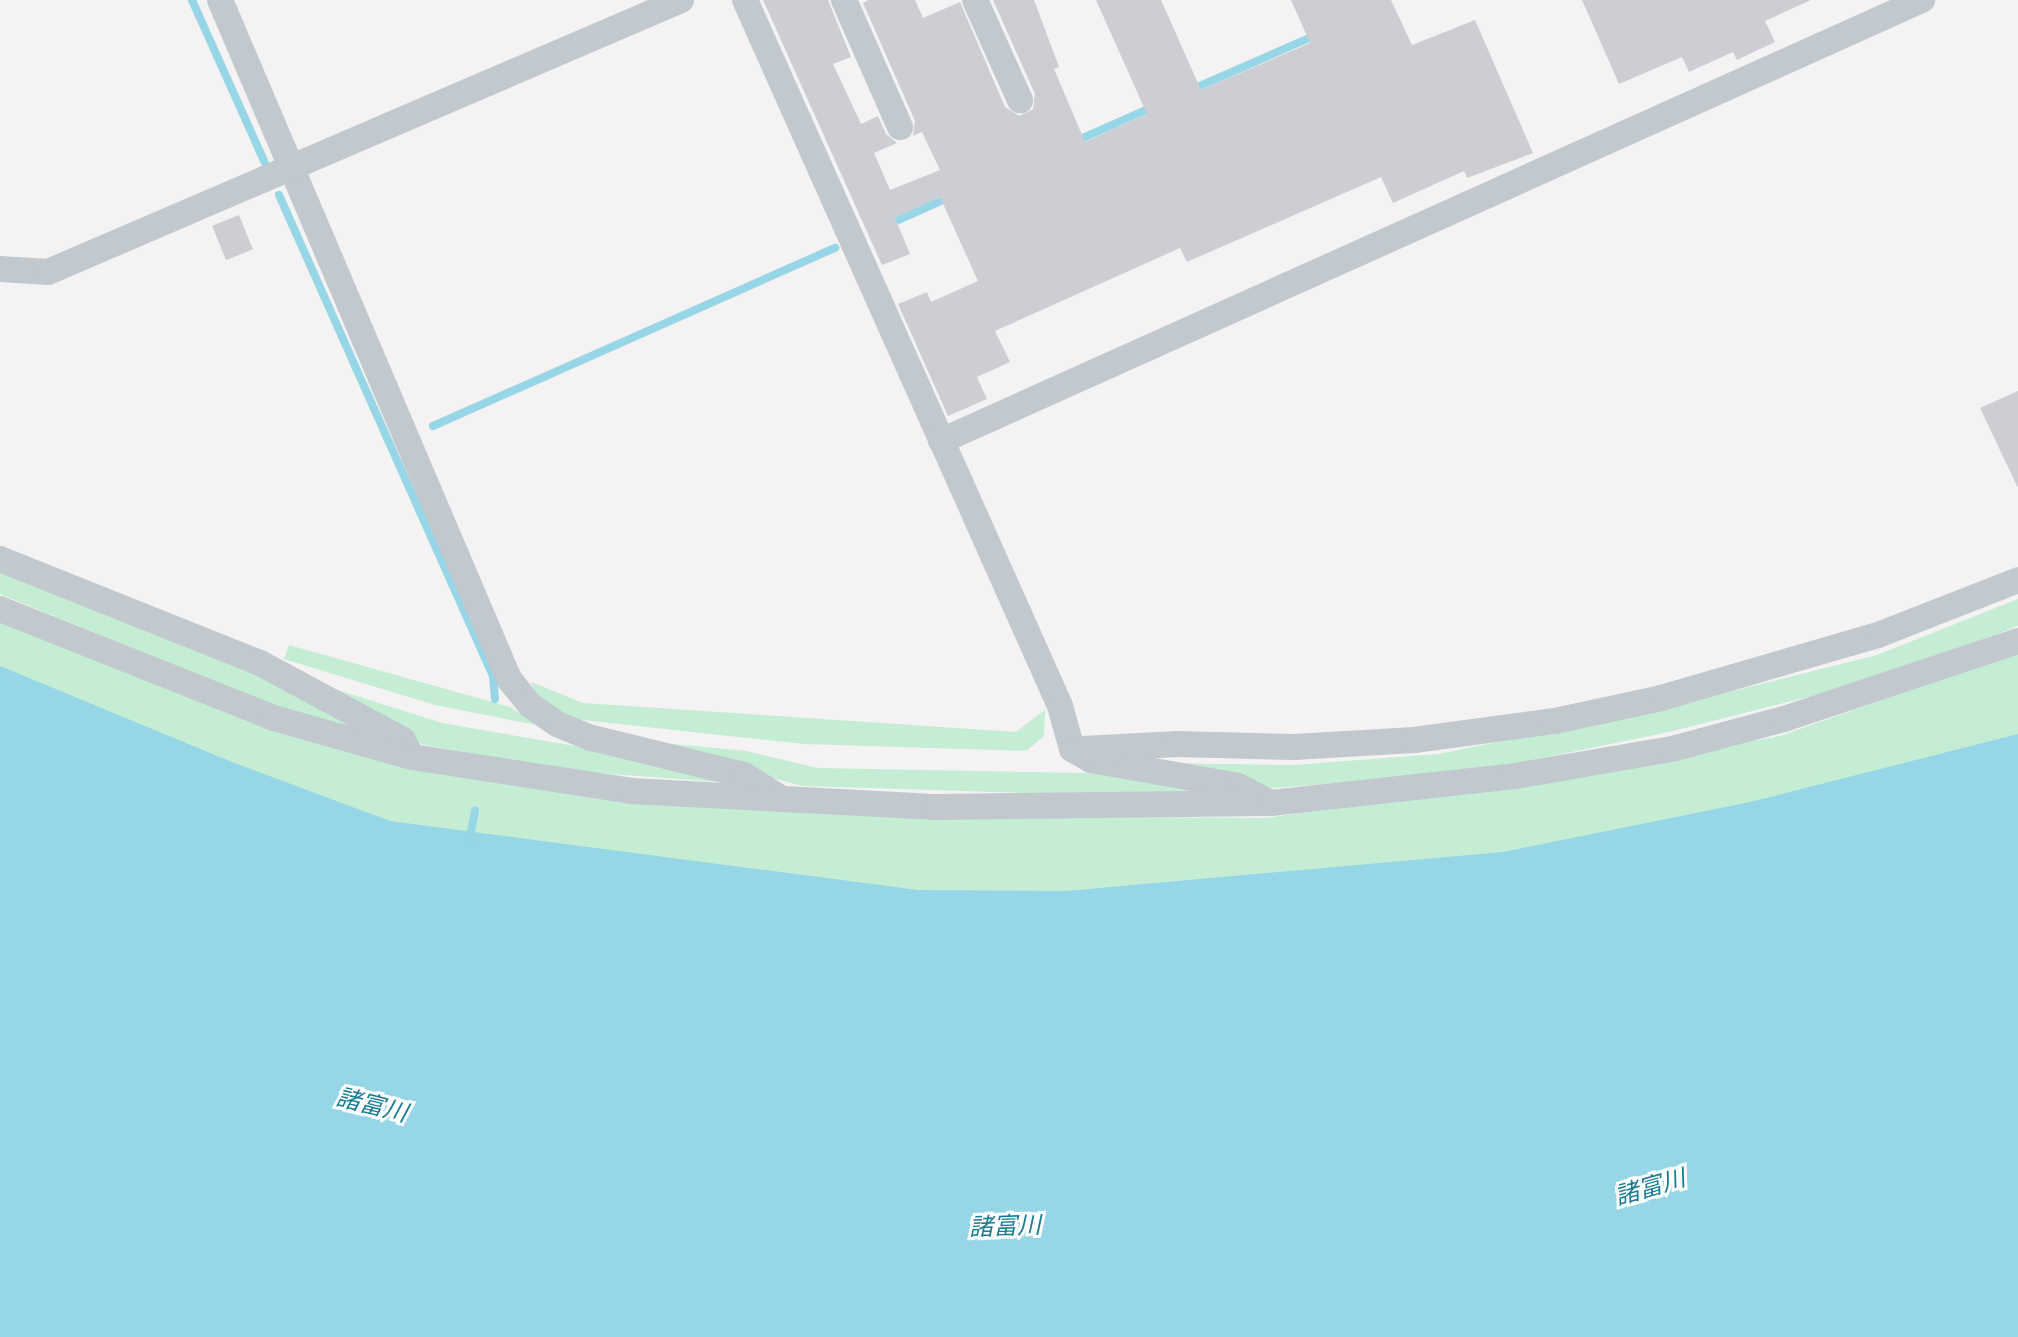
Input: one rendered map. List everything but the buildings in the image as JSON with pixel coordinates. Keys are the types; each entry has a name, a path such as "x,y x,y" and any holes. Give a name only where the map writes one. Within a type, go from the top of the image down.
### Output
{"street":[{"path":"220,0 509,679 530,705 559,725 592,738 744,775 780,798"},
{"path":"0,269 48,272 681,0"},
{"path":"745,0 1060,706 1072,749 1091,760 1238,786 1271,803"},
{"path":"844,0 900,127"},
{"path":"975,0 1020,100"},
{"path":"941,441 1922,0"},
{"path":"0,559 260,663 403,740 412,757"},
{"path":"1072,749 1339,745 1555,721 1661,698 1878,635 2018,580"},
{"path":"0,609 274,718 412,757 631,791 934,807 1271,803 1389,794 1672,749 1784,719 2018,641"}],"green space":[{"path":"0,565 265,677 390,740 262,701 0,594"},
{"path":"2018,599 2018,626 1880,679 1669,732 1469,773 1274,788 1165,763 1293,765 1438,754 1666,708 1877,655"},
{"path":"0,619 246,721 415,769 949,816 1264,818 1519,784 1780,736 2018,652 2018,772 1193,934 432,856 0,701"},
{"path":"289,645 510,707 541,726 435,705 284,659"},
{"path":"297,677 442,723 610,752 734,783 570,771 424,745"},
{"path":"531,682 583,703 1016,732 1045,710 1044,736 1026,751 804,744 573,719 536,697"},
{"path":"640,741 747,751 817,768 1141,774 1241,792 1054,794 802,786"}],"water":[{"name":"諸富川","path":"0,666 232,762 390,821 918,890 1066,891 1503,852 1750,802 2018,734 2018,1337 0,1337"}],"waterway":[{"path":"192,0 265,163"},
{"path":"1193,89 1316,35"},
{"path":"1076,141 1155,106"},
{"path":"279,195 493,676 495,699"},
{"path":"889,224 950,197"},
{"path":"433,426 835,248"},
{"path":"469,842 475,811"}]}
